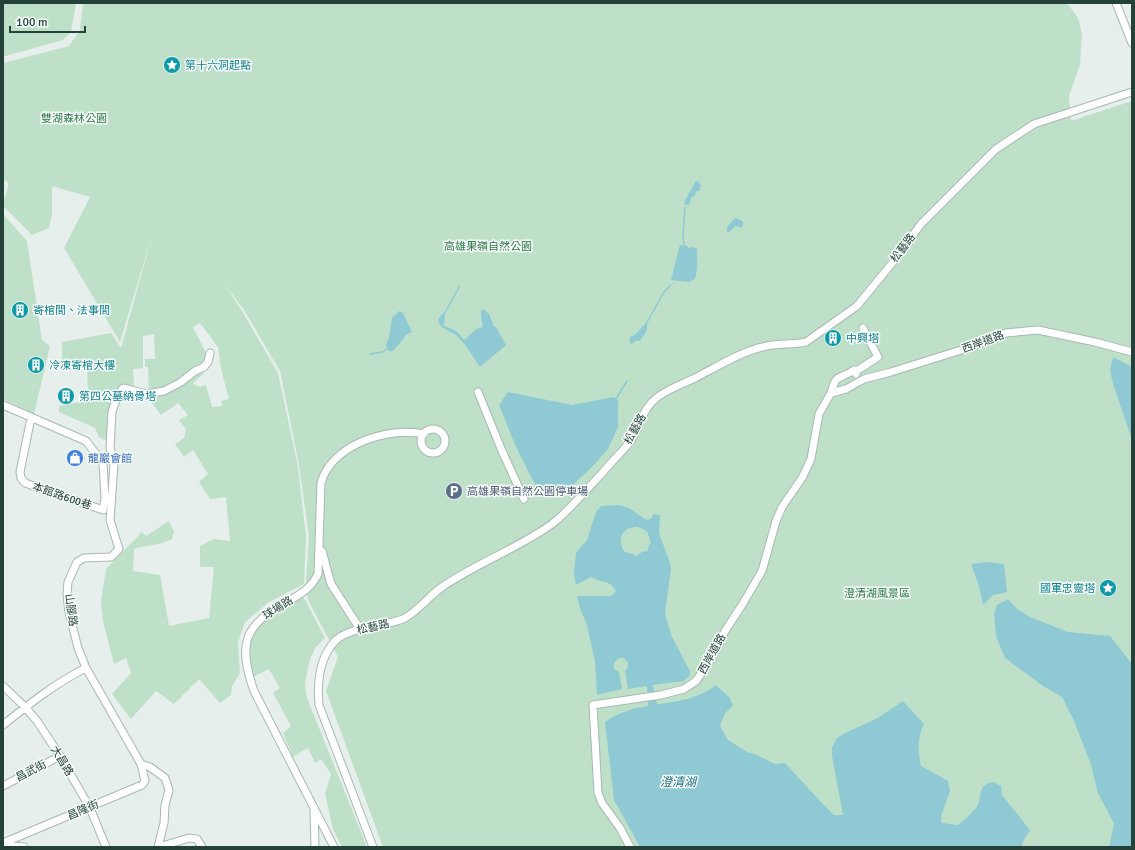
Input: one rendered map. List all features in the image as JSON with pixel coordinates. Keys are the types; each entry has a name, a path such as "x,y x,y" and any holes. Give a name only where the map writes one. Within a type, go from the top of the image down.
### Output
{"street":[{"path":"1116,3 1132,43"},
{"name":"松藝路","path":"373,847 319,705 318,689 322,664 328,651 336,640 360,629 393,623 406,617 414,612 442,587 463,574 511,549 552,523 579,498 630,442 646,409 659,396 741,354 767,346 806,342 857,306 893,262 921,224 996,149 1034,124 1132,92"},
{"name":"西岸道路","path":"630,847 620,828 602,803 598,793 593,706 661,695 684,689 696,681 712,658 725,631 762,571 776,521 782,507 802,478 811,459 820,414 831,393 833,384 838,377 854,370 855,372 878,357 863,328"},
{"name":"西岸道路","path":"831,393 846,389 859,382 974,346 1006,333 1038,330 1095,342 1132,352"},
{"name":"山腳路","path":"141,764 86,668 78,648 69,612 67,594 68,582 77,562 84,558 111,557 119,549 110,520 114,465 110,447 110,422 117,397 123,388 147,394 164,391 181,382 195,371 204,367 208,362 210,353"},
{"path":"855,372 859,382"},
{"path":"478,392 502,451 524,499"},
{"name":"本館路600巷","path":"3,405 86,441 102,463 105,499 103,510 25,483 21,478 20,472 31,418"},
{"name":"球場路","path":"315,847 314,809 254,692 248,673 246,649 247,638 250,631 262,618 275,608 304,592 315,581 318,574 321,483 324,474 337,457 360,443 375,437 398,432 416,432 424,434"},
{"path":"319,543 332,584 360,629"},
{"path":"346,635 383,625"},
{"path":"3,725 25,707 74,674 86,668"},
{"name":"大昌路","path":"3,686 37,721 60,756 90,808 106,847"},
{"name":"昌武街","path":"3,786 60,756"},
{"path":"141,764 150,767 165,778 169,790 165,805 164,824 159,847 189,838 198,839 202,847"},
{"name":"昌隆街","path":"3,844 142,785 145,781 141,764"},
{"path":"314,809 334,847"},
{"path":"3,844 24,847"}],"green space":[{"path":"3,3 76,3 71,32 63,40 3,56"},
{"path":"83,3 1067,3 1078,18 1082,34 1080,65 1069,96 1071,121 1132,101 1132,847 383,847 326,691 338,657 308,600 306,583 309,536 299,465 280,371 244,310 223,282 242,311 278,373 298,467 306,537 304,584 269,602 245,622 238,643 240,673 232,686 231,695 220,703 199,679 174,704 156,691 131,719 112,694 131,673 126,658 114,664 103,621 101,601 106,569 142,532 146,536 169,521 174,532 172,539 164,543 134,549 133,571 160,575 169,626 209,618 214,567 200,567 200,546 214,539 230,541 226,497 210,499 199,482 208,474 193,450 184,457 175,444 184,438 186,429 179,420 188,415 178,403 161,415 149,399 148,367 145,367 145,359 155,359 154,334 143,336 143,368 133,369 134,387 122,387 107,438 104,440 99,437 95,428 59,412 59,406 81,402 88,391 87,367 62,363 62,342 111,333 121,348 153,232 120,342 64,248 90,197 52,186 52,213 49,228 32,235 3,206 8,182 3,180 3,63 69,46 80,30","holes":["200,323 218,347 221,369 229,399 221,401 222,406 212,407 206,385 199,387 193,383 203,374 207,355 193,327"]},
{"path":"3,214 27,241 42,340 50,346 34,414 3,399"},
{"path":"303,596 325,638 316,647 310,659 305,683 307,698 367,847 342,847 333,829 325,794 331,774 321,759 315,763 308,748 293,757 283,733 291,726 273,693 280,688 269,669 253,677 248,653 249,642 253,633 267,618"}],"water":[{"path":"698,181 701,185 700,190 695,192 696,194 691,198 690,203 687,205 684,204 695,182"},
{"path":"735,218 743,222 742,228 736,226 727,232 727,227"},
{"path":"680,245 697,249 696,275 695,279 689,282 671,280"},
{"path":"481,310 485,310 489,314 494,327 496,327 506,345 480,367 460,339 455,334 440,325 439,319 444,312 444,326 455,331 463,339 466,339 476,329 483,327"},
{"path":"399,311 403,313 412,332 407,334 393,351 389,351 386,345 392,318"},
{"path":"645,324 647,324 647,330 640,341 635,341 632,344 630,343 630,337 637,333"},
{"path":"1113,357 1132,367 1132,440 1113,384 1110,370"},
{"path":"508,392 572,405 614,397 618,401 618,427 608,449 592,467 564,493 542,498 516,447 499,405"},
{"name":"澄清湖","path":"618,505 629,508 646,520 652,518 653,514 660,515 659,533 671,569 665,614 672,637 690,671 690,675 684,681 653,685 657,704 680,701 696,696 716,685 730,698 733,706 725,713 720,726 728,740 747,752 775,764 785,763 834,815 843,815 832,756 832,747 837,738 876,719 903,701 924,724 920,734 919,745 921,766 948,781 950,791 941,816 942,823 958,825 976,808 982,788 988,783 994,782 1001,786 1002,795 1030,830 1022,847 640,847 614,800 605,722 625,711 648,706 647,686 628,689 625,671 628,667 628,663 624,658 619,658 614,663 614,669 619,672 622,689 597,695 595,662 587,625 577,596 611,596 616,591 614,587 608,583 591,577 576,585 574,574 576,553 587,540 596,512 601,506","holes":["632,527 637,527 647,531 651,543 647,552 644,551 635,556 625,552 621,546 621,538 624,532"]},
{"path":"987,562 1004,564 1007,592 993,595 983,605 979,586 971,564"},
{"path":"1008,599 1017,609 1030,617 1068,632 1110,636 1132,664 1132,847 1109,847 1114,824 1098,793 1090,762 1074,721 1062,697 1043,686 1005,658 996,636 994,614 997,605"}],"waterway":[{"path":"684,246 683,235 685,207"},
{"path":"646,324 664,292 671,285"},
{"path":"445,313 459,287"},
{"path":"370,354 383,352 388,348"},
{"path":"616,399 627,381"}],"place":[{"name":"第十六洞起點","path":"172,65"},
{"name":"寄棺間、法事間","path":"20,310"},
{"name":"中興塔","path":"833,338"},
{"name":"冷凍寄棺大樓","path":"36,365"},
{"name":"第四公墓納骨塔","path":"66,396"},
{"name":"龍巖會館","path":"75,458"},
{"name":"高雄果嶺自然公園停車場","path":"454,491"},
{"name":"國軍忠靈塔","path":"1108,588"}],"park label":[{"name":"雙湖森林公園","path":"74,118"},
{"name":"高雄果嶺自然公園","path":"488,246"},
{"name":"澄清湖風景區","path":"877,593"}]}
